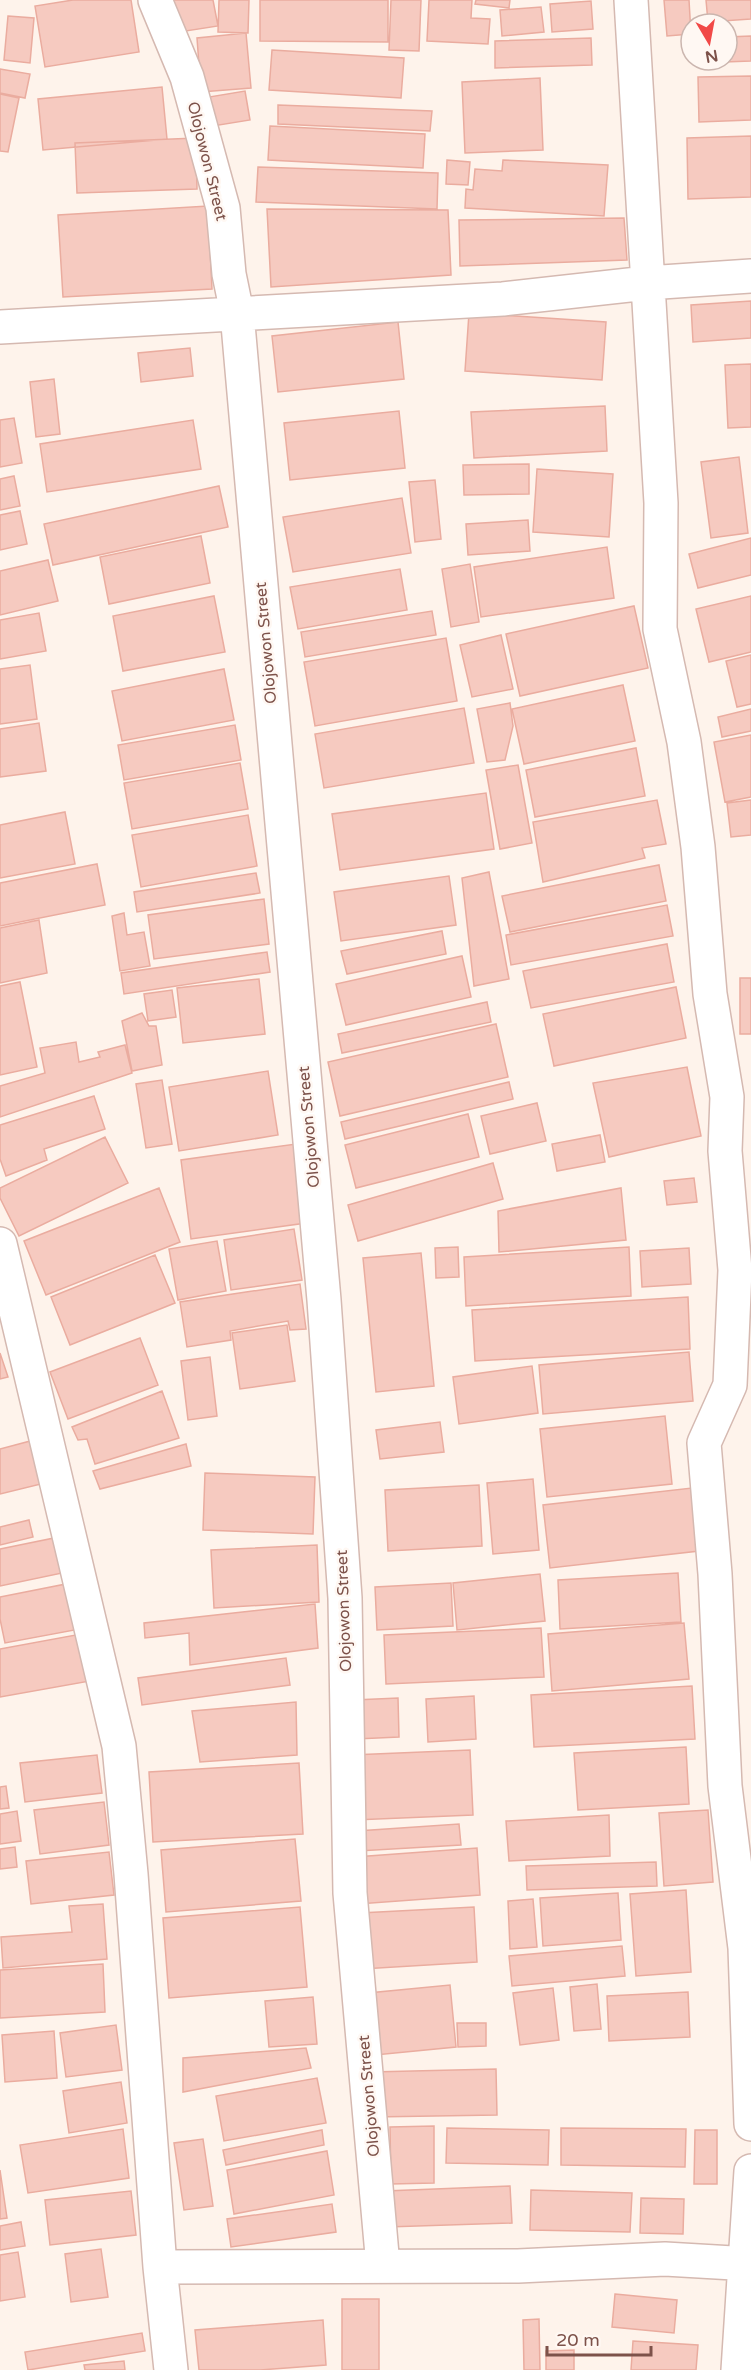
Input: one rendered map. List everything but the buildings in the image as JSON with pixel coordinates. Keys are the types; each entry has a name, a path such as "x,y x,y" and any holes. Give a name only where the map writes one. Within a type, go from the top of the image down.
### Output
{"street":[{"name":"Olojowon Street","path":"155,0 187,77 223,208 229,274 237,313 324,1300 345,1598 350,1893 383,2266"},
{"path":"630,0 661,503 660,629 684,742 698,847 710,994 727,1097 725,1151 735,1270 740,1384 704,1443 715,1574 725,1786 745,1948 751,2124"},
{"path":"0,327 503,299 647,283 751,276"},
{"path":"0,1244 119,1746 131,1874 160,2267 171,2370"},
{"path":"738,2370 748,2264 751,2171"},
{"path":"160,2267 518,2266 665,2259 748,2264"}]}
